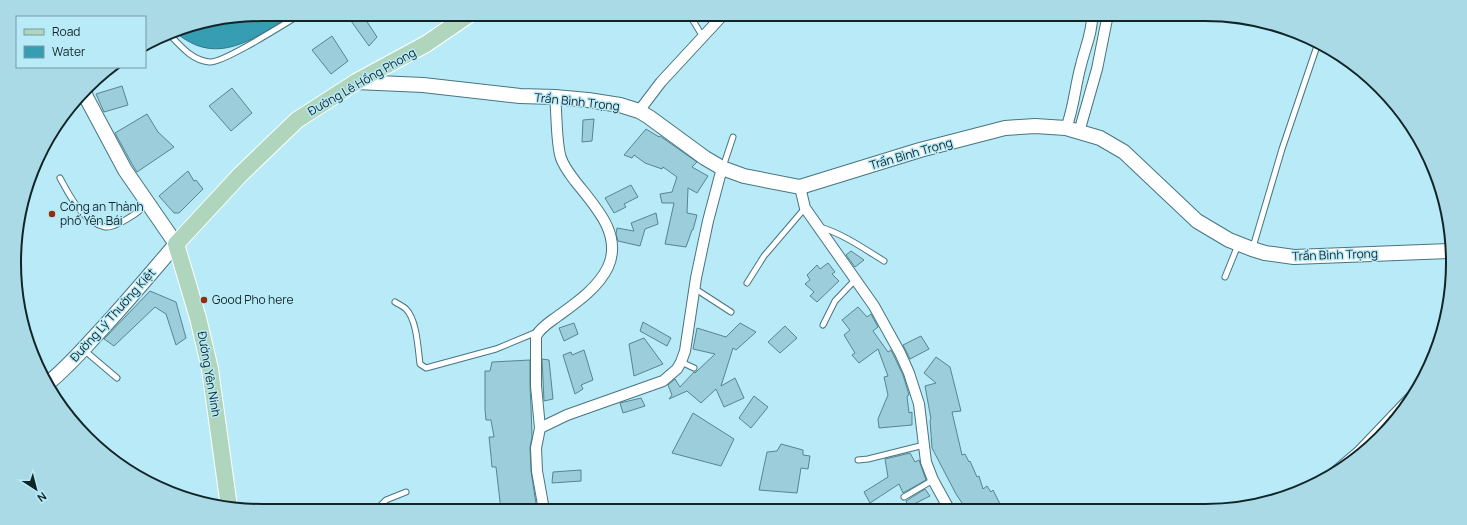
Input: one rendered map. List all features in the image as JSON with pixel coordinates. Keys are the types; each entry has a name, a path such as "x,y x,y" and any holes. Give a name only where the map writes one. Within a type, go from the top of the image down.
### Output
{"main road":[{"name":"Đường Lê Hồng Phong","path":"176,244 240,174 297,120 356,82 426,44 460,21"},
{"name":"Đường Yên Ninh","path":"176,244 198,318 210,369 228,501"}],"street":[{"path":"639,111 661,82 718,21"},
{"path":"1073,130 1071,116 1081,65 1093,21"},
{"path":"1073,130 1097,70 1107,21"},
{"name":"Trần Bình Trọng","path":"356,82 423,85 520,96 555,97 620,105 639,111 649,117 705,158 722,168 744,176 800,187 920,150 1005,128 1035,126 1073,130 1100,138 1124,152 1197,221 1229,240 1252,249 1265,253 1294,257 1445,251"},
{"path":"87,97 103,130 126,170 176,244"},
{"path":"543,504 537,472 536,448 540,428 536,386 536,336 538,332 582,298 597,283 607,268 612,255 611,237 607,226 599,211 565,168 561,158 555,97"},
{"path":"540,428 567,415 663,381 677,369 682,362 685,352 694,288 708,221 722,168"},
{"path":"800,187 805,208 877,313 900,353 909,373 919,404 926,462 933,480 947,504"},
{"name":"Đường Lý Thường Kiệt","path":"52,380 84,349 176,244"}],"lane":[{"path":"173,38 194,58 211,63 229,56 289,21"},
{"path":"693,21 703,37"},
{"path":"1252,249 1282,149 1316,49"},
{"path":"722,168 733,137"},
{"path":"60,178 83,214 94,222 106,227 114,226 140,212 148,202"},
{"path":"747,283 764,256 805,208"},
{"path":"819,227 833,231 845,237 884,260"},
{"path":"1225,277 1238,244"},
{"path":"823,324 835,301 855,280"},
{"path":"694,288 731,312"},
{"path":"395,302 406,308 411,317 415,331 420,364 426,368 496,349 538,332"},
{"path":"84,349 117,378"},
{"path":"682,362 694,368"},
{"path":"1358,449 1398,407"},
{"path":"858,460 868,459 924,445"},
{"path":"904,497 933,480"},
{"path":"382,504 386,500 406,492"}],"water":[{"path":"282,21 259,35 235,46 209,48 196,45 180,36 200,29 231,23"}],"building":[{"path":"351,21 367,21 377,37 369,46"},
{"path":"332,36 348,61 331,74 312,50"},
{"path":"122,86 128,105 104,112 96,94"},
{"path":"232,88 252,113 231,131 209,106"},
{"path":"147,114 158,132 174,147 137,172 115,133"},
{"path":"594,119 592,141 582,142 583,120"},
{"path":"646,129 659,137 660,136 697,162 692,167 708,176 697,193 688,188 687,213 697,215 686,247 665,244 674,203 662,203 660,194 672,192 677,177 663,167 662,169 645,163 634,155 632,158 624,155"},
{"path":"188,171 194,181 196,180 203,189 179,213 174,213 159,196"},
{"path":"631,185 638,197 624,204 626,207 614,213 605,198"},
{"path":"656,213 658,224 645,229 640,246 618,241 616,234 617,228 634,231 631,223"},
{"path":"851,251 864,260 855,267 846,255"},
{"path":"828,263 835,272 832,274 839,281 817,302 810,296 814,292 805,284 810,280 807,275 817,265 820,269"},
{"path":"150,291 176,302 186,338 176,345 166,314 155,307 114,346 104,339"},
{"path":"858,307 867,317 871,314 878,327 873,331 888,352 891,350 903,375 909,395 907,396 909,413 912,412 912,425 879,428 878,419 888,395 884,377 888,376 878,349 859,363 852,355 855,353 844,335 850,330 842,320"},
{"path":"643,322 671,338 667,346 640,331"},
{"path":"574,323 578,334 564,341 559,328"},
{"path":"740,323 756,332 736,350 733,348 721,386 735,378 744,398 724,407 716,389 701,403 687,391 669,399 672,395 668,385 675,379 680,387 694,372 695,373 715,354 693,349 697,328 726,337"},
{"path":"785,326 797,338 780,353 768,342"},
{"path":"921,336 929,349 910,359 903,345"},
{"path":"644,338 663,364 634,376 629,344"},
{"path":"584,350 593,380 581,385 583,389 575,394 563,355 571,352 572,355"},
{"path":"936,357 950,367 961,411 952,412 962,455 965,454 969,462 970,461 977,477 979,476 983,489 987,486 991,492 993,490 1000,504 963,504 956,494 932,448 931,419 925,386 936,383 924,373"},
{"path":"542,359 549,360 553,399 544,401"},
{"path":"530,360 532,437 530,448 531,471 536,504 500,504 496,467 492,467 489,437 494,437 491,420 486,420 485,409 485,371 490,371 492,362"},
{"path":"754,396 768,407 751,428 739,418"},
{"path":"641,398 645,406 623,413 620,403"},
{"path":"693,413 734,439 721,466 672,453"},
{"path":"781,444 803,450 803,455 810,456 808,469 801,468 797,493 759,490 767,452 777,451"},
{"path":"910,453 915,462 919,460 926,480 903,493 899,484 870,503 864,492 888,477 885,459"},
{"path":"581,470 581,481 552,483 553,472"},
{"path":"925,489 930,496 914,504 907,504 906,501"}],"place":[{"name":"Công an Thành phố Yên Bái","path":"52,214"},
{"name":"Good Pho here","path":"204,300"}]}
